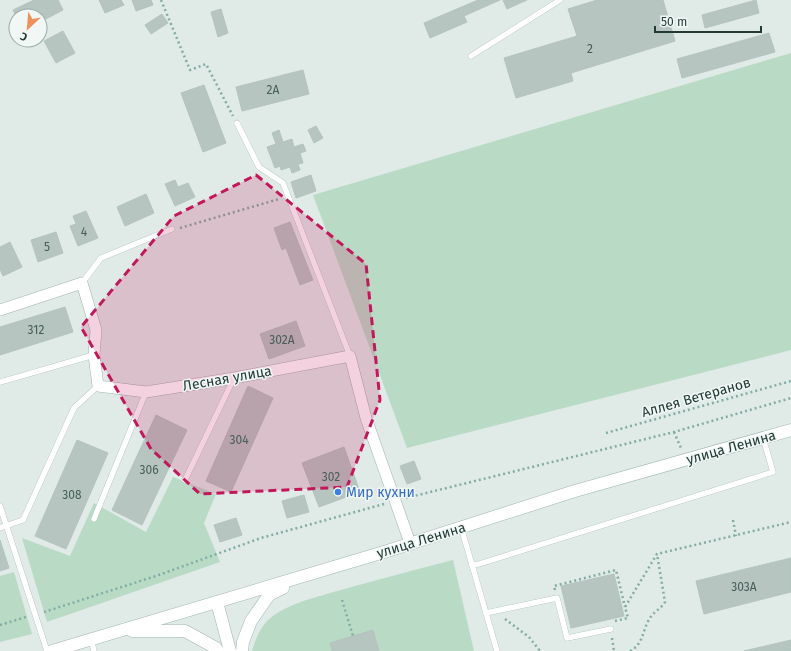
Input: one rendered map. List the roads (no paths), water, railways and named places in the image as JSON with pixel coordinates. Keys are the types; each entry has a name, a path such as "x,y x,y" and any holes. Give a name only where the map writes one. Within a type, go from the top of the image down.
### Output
{"main road":[{"name":"улица Ленина","path":"52,651 313,573 575,491 791,430"},
{"path":"242,651 243,642 251,621 270,595 313,573"},
{"path":"217,602 230,651"},
{"path":"119,631 185,631 216,648 218,651"}],"street":[{"path":"0,310 82,283 96,330 94,355 98,386"},
{"name":"Лесная улица","path":"98,386 146,392 234,378 350,356"},
{"path":"350,356 366,418 410,543"}],"lane":[{"path":"470,56 560,0"},
{"path":"237,123 259,167 283,183 350,356"},
{"path":"82,283 101,258 172,229"},
{"path":"0,382 94,355"},
{"path":"185,480 234,378"},
{"path":"0,528 23,520 74,408 98,386"},
{"path":"94,519 146,392"},
{"path":"472,565 773,472 763,438"},
{"path":"0,506 47,651"},
{"path":"461,527 497,651"},
{"path":"486,613 557,598 567,638 611,629"},
{"path":"91,639 94,651"}],"place":[{"name":"Мир кухни","path":"338,492"}]}
